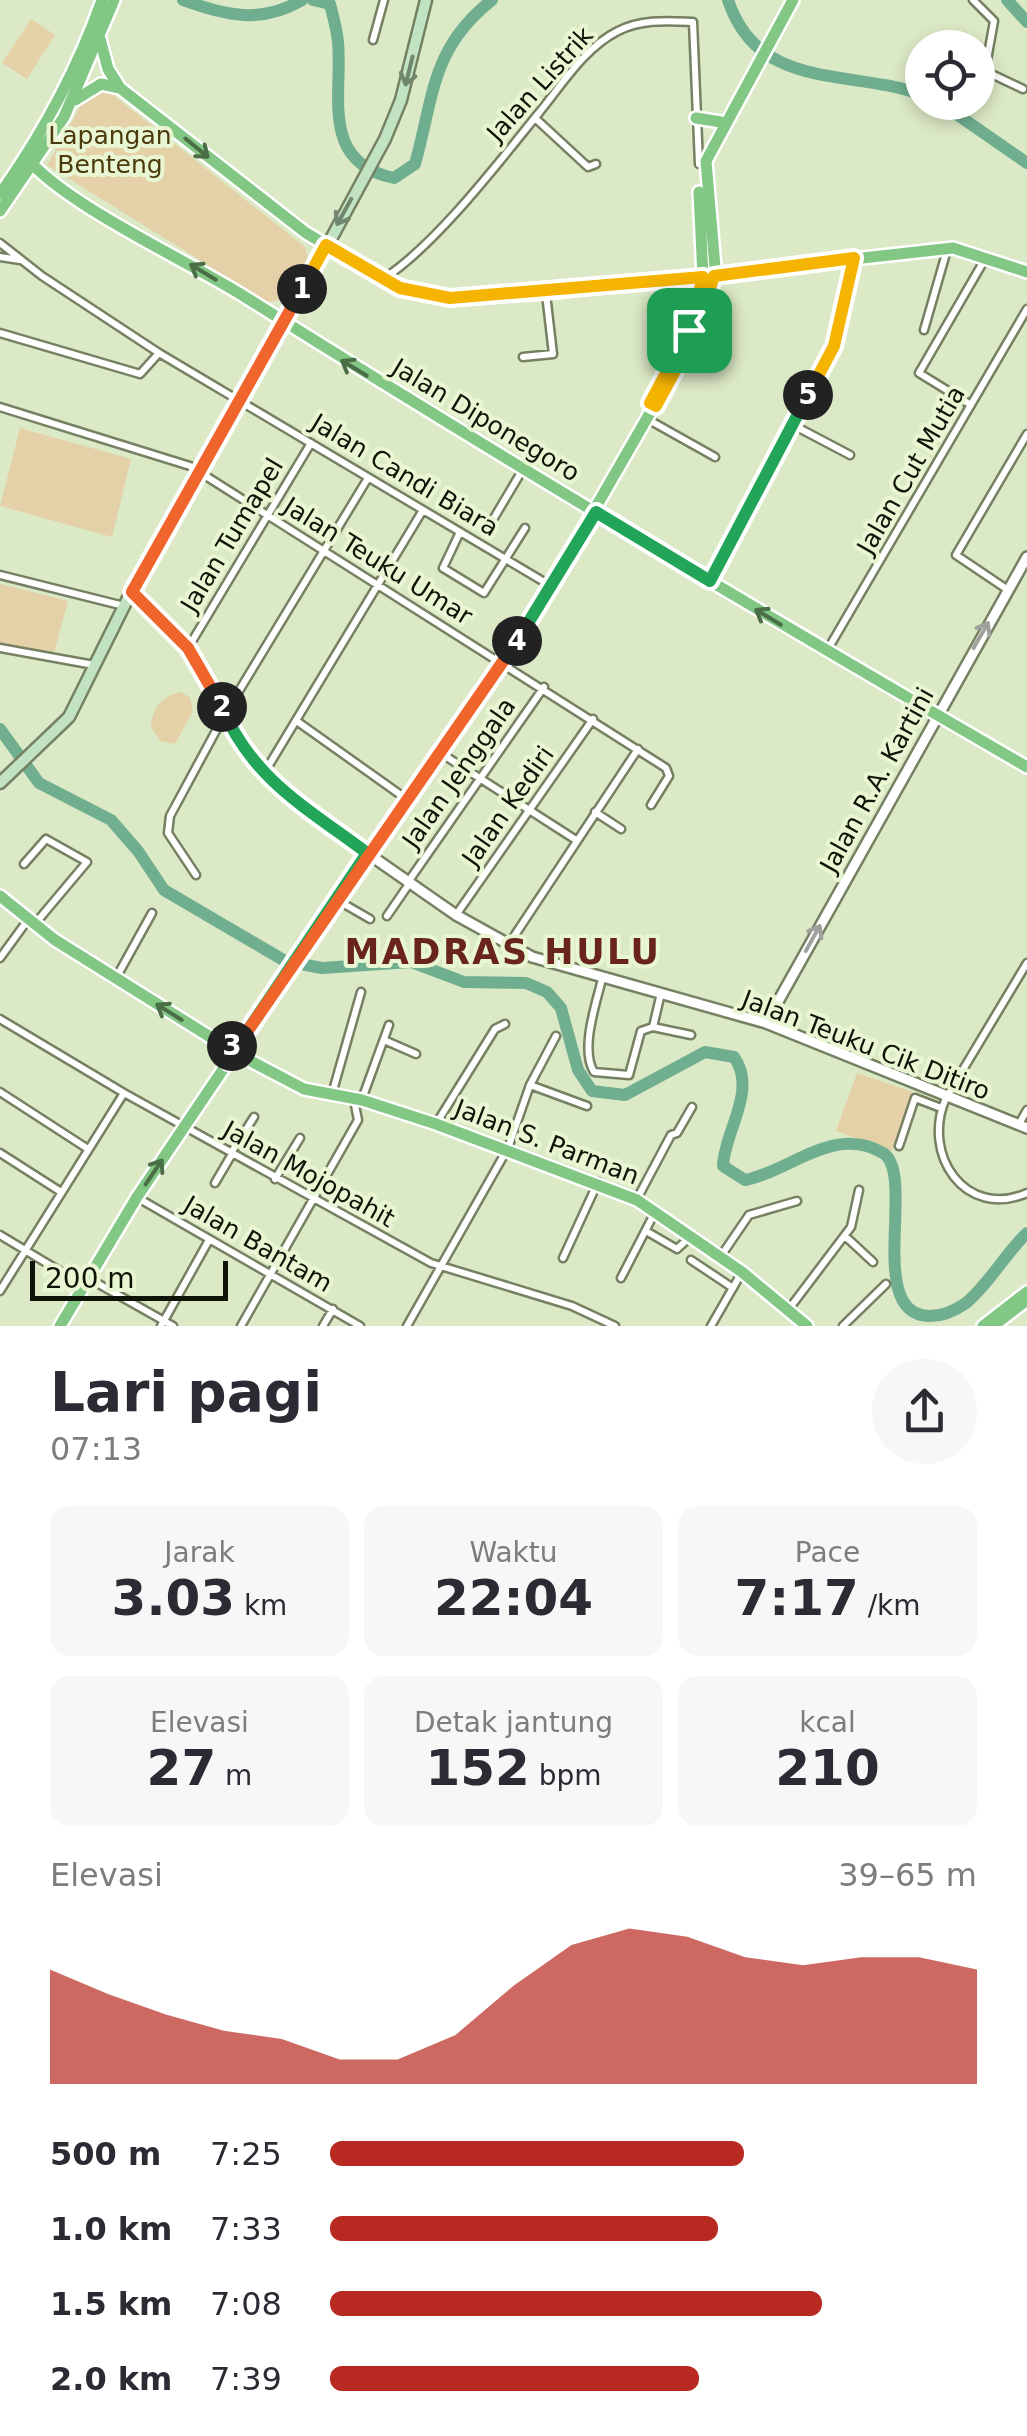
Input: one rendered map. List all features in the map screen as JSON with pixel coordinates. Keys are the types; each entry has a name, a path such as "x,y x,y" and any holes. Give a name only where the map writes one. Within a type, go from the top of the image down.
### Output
{"main road":[{"path":"68,102 102,0"},
{"path":"0,211 68,102 100,39 114,0"},
{"path":"0,783 64,724 124,606 385,140 406,82 426,0"},
{"path":"708,276 699,164 789,0"},
{"path":"100,39 108,69 120,88 326,245 384,279 424,295 450,298 546,293 947,250 1027,272"},
{"path":"60,1326 136,1198 228,1062 242,1058 240,1042 539,608 653,405 689,330 714,253 706,161 750,73"},
{"path":"68,102 101,84 120,88"},
{"path":"696,118 721,122"},
{"path":"0,194 29,161"},
{"name":"Jalan Diponegoro","path":"29,161 74,196 284,324 1027,767"},
{"path":"714,253 728,268 740,270"},
{"path":"593,509 649,420 653,405"},
{"path":"0,896 30,923 223,1046 228,1062"},
{"path":"223,1046 240,1042"},
{"name":"Jalan S. Parman","path":"242,1058 304,1089 348,1096 436,1124 598,1182 637,1200 742,1272 807,1326"},
{"path":"983,1326 1027,1292"},
{"path":"994,1326 1027,1300"}],"street":[{"path":"373,40 384,0"},
{"path":"973,0 994,21 985,71 1023,89"},
{"name":"Jalan Listrik","path":"384,279 405,263 603,40 620,30 654,20 694,22 699,164"},
{"path":"535,118 588,167 596,164"},
{"name":"Jalan Candi Biara","path":"0,243 160,353 550,586"},
{"path":"924,330 947,250"},
{"path":"0,257 20,260"},
{"path":"710,581 834,346 854,258"},
{"path":"971,405 919,373 985,259"},
{"path":"524,358 553,354 546,293"},
{"name":"Jalan Cut Mutia","path":"828,650 1027,309"},
{"path":"0,334 140,374 160,353"},
{"name":"Jalan Teuku Umar","path":"0,407 167,455 198,472 544,687 666,768 669,776 650,805"},
{"path":"649,420 715,456"},
{"path":"792,425 850,455"},
{"path":"1008,590 956,554 1027,434"},
{"name":"Jalan Tumapel","path":"188,648 311,443"},
{"path":"491,524 524,469"},
{"path":"196,875 175,848 167,828 225,714 368,478"},
{"path":"263,775 423,510"},
{"path":"460,532 443,568 483,594 526,528"},
{"name":"Jalan R.A. Kartini","path":"766,1023 936,713 1027,557"},
{"path":"0,575 124,606"},
{"path":"132,592 188,648 263,775 367,853"},
{"path":"0,648 95,666"},
{"name":"Jalan Jenggala","path":"387,916 479,776 544,687"},
{"name":"Jalan Kediri","path":"456,915 593,720"},
{"path":"298,722 405,798"},
{"path":"509,944 638,750"},
{"path":"438,751 576,840"},
{"path":"595,812 621,829"},
{"path":"0,958 87,863 46,839 24,864"},
{"name":"Jalan Teuku Cik Ditiro","path":"367,853 456,915 509,944 602,979 766,1023 944,1103 1023,1127"},
{"path":"336,899 370,919"},
{"path":"116,979 152,912"},
{"path":"1027,963 944,1103 940,1146 945,1167 956,1182 980,1196 1010,1200 1027,1193"},
{"path":"602,979 592,1020 590,1069 629,1075 641,1032 652,1027 690,1035"},
{"path":"332,1094 361,992"},
{"path":"652,1027 661,994"},
{"name":"Jalan Mojopahit","path":"0,1019 231,1154 441,1268 572,1306 615,1326"},
{"path":"436,1124 494,1029 505,1024"},
{"path":"362,1100 389,1025"},
{"path":"407,1326 508,1148 530,1086 556,1036"},
{"path":"384,1040 416,1054"},
{"path":"530,1086 587,1106"},
{"path":"0,1092 88,1149"},
{"path":"0,1290 124,1093"},
{"path":"241,1326 358,1120 357,1104 348,1096"},
{"path":"898,1146 916,1098 944,1103"},
{"path":"637,1200 670,1135 678,1132 692,1107"},
{"path":"358,1120 386,1108"},
{"path":"1023,1127 1027,1110"},
{"path":"215,1183 254,1117"},
{"path":"275,1178 300,1138"},
{"path":"0,1153 61,1192"},
{"path":"562,1258 598,1182"},
{"path":"789,1309 845,1236 857,1214 859,1190"},
{"name":"Jalan Bantam","path":"136,1198 360,1326"},
{"path":"721,1257 749,1216 798,1201"},
{"path":"621,1278 655,1211"},
{"path":"646,1230 677,1249 691,1236"},
{"path":"0,1235 24,1251 174,1326"},
{"path":"845,1236 873,1262"},
{"path":"162,1323 209,1240"},
{"path":"691,1260 732,1288"},
{"path":"711,1326 742,1272"},
{"path":"843,1326 886,1284"},
{"path":"323,1326 333,1309"}],"green space":[{"path":"31,19 55,35 27,79 2,63"},
{"name":"Lapangan Benteng","path":"102,86 305,247 309,261 286,299 267,302 47,165 85,98"},
{"path":"20,428 131,459 112,537 0,506"},
{"path":"0,584 68,601 54,653 41,655 0,645"},
{"path":"181,692 190,698 193,711 175,744 160,741 151,727 156,708 164,699"},
{"path":"857,1073 913,1092 892,1151 836,1131"}],"waterway":[{"path":"183,0 243,15 272,12 302,0"},
{"path":"313,0 330,4 335,23 338,104 345,142 354,157 370,170 394,178 415,164 446,55 472,18 492,0"},
{"path":"728,0 742,30 761,50 784,64 905,90"},
{"path":"1007,0 1027,22"},
{"path":"965,120 1027,163"},
{"path":"0,729 39,783 111,820 164,890 285,961 322,968 411,962 464,982 526,983 547,992 561,1008 578,1070 592,1091 625,1095 705,1052 734,1057 743,1083 723,1166 745,1180 830,1146 865,1145 883,1153 892,1166 895,1187 895,1270 900,1293 910,1310 935,1316 962,1306 1027,1233"}],"district":[{"name":"MADRAS HULU","path":"503,952"}],"route":[{"path":"689,330 650,403 656,406 696,332 714,276 854,258 834,346 710,581 596,512 520,637 405,798 240,1042 223,1046 228,1062 242,1058 240,1042 336,899 367,853 254,766 237,740 212,684 188,648 132,592 326,245 400,288 450,298 703,277 700,301 689,330"}]}
